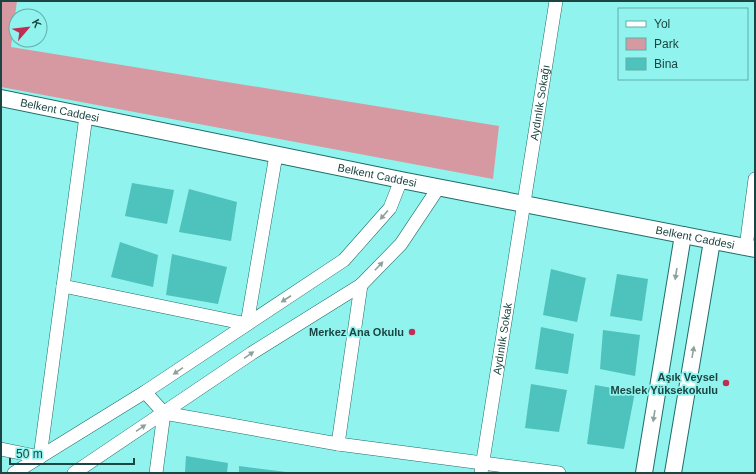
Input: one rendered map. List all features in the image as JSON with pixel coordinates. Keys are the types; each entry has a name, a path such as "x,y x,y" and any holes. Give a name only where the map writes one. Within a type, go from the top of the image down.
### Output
{"street":[{"name":"Aydınlık Sokağı","path":"524,205 556,1"},
{"name":"Belkent Caddesi","path":"1,98 524,205 751,248"},
{"path":"40,457 86,116"},
{"path":"247,324 276,155"},
{"path":"751,248 755,179"},
{"path":"14,473 146,392 344,260 390,208 401,180"},
{"path":"74,473 252,353 362,285 401,244 439,187"},
{"name":"Aydınlık Sokak","path":"482,468 524,205"},
{"path":"644,473 683,235"},
{"path":"673,473 712,241"},
{"path":"338,444 362,285"},
{"path":"63,286 247,324"},
{"path":"146,392 164,413 482,468 559,473"},
{"path":"156,473 164,413"},
{"path":"1,449 40,457"}],"green space":[{"path":"1,1 17,1 16,8 8,8 8,48 17,48 499,126 493,179 1,87"}],"building":[{"path":"132,183 174,190 167,224 125,216"},
{"path":"189,189 237,202 231,241 179,232"},
{"path":"120,242 158,255 153,287 111,277"},
{"path":"172,254 227,267 218,304 166,295"},
{"path":"551,269 586,278 577,322 543,315"},
{"path":"617,274 648,279 642,321 610,316"},
{"path":"541,327 574,334 568,374 535,369"},
{"path":"603,330 640,335 635,376 600,369"},
{"path":"531,384 567,390 559,432 525,428"},
{"path":"595,385 635,392 624,449 587,444"},
{"path":"186,456 228,463 227,473 185,473"},
{"path":"239,466 286,472 286,473 239,473"}],"place":[{"name":"Merkez Ana Okulu","path":"412,332"},
{"name":"Aşık Veysel Meslek Yüksekokulu","path":"726,383"}]}
